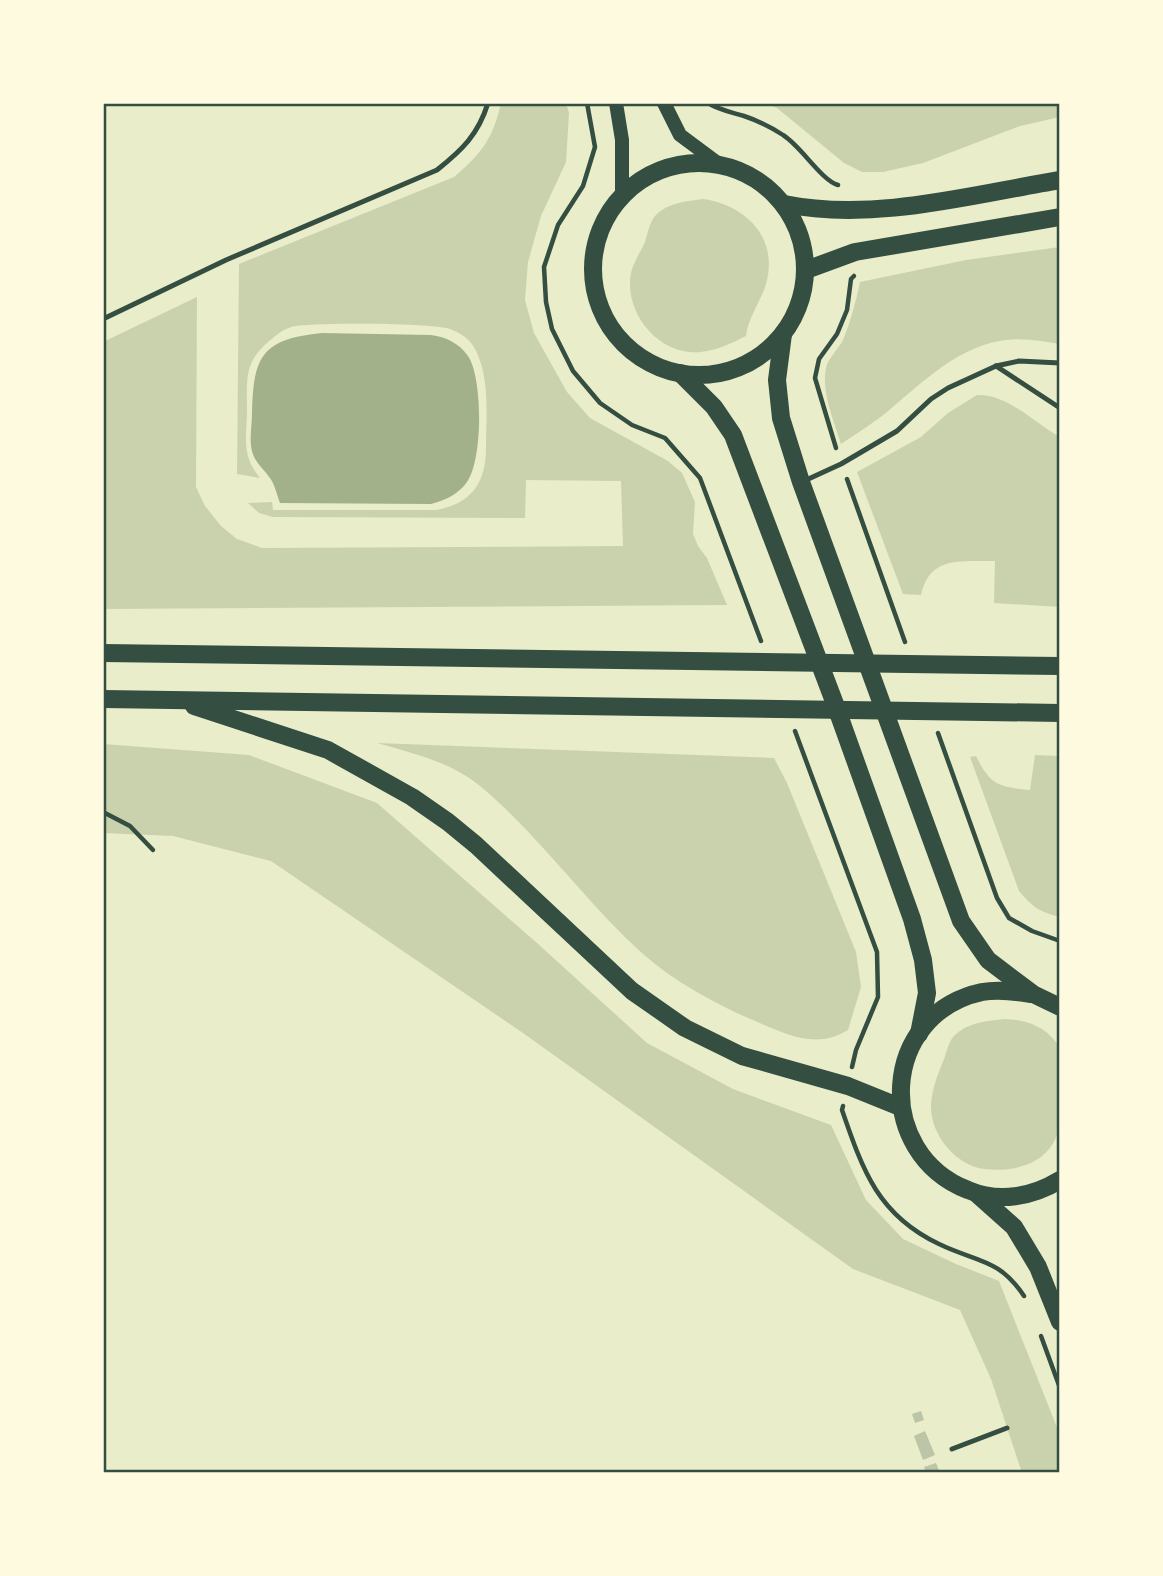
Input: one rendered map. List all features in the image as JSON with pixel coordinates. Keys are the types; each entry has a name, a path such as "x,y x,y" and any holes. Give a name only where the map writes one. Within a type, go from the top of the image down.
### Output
{"main road":[{"path":"615,103 622,140 622,195"},
{"path":"664,103 680,135 719,164"},
{"path":"684,163 719,164 744,172 766,186 784,204 800,235 806,270 800,304 783,334 762,354 737,368 709,375 680,373 649,363 623,343 604,317 594,286 594,253 603,222 622,195 650,174 684,163"},
{"path":"784,204 814,210 848,212 902,206 1060,180"},
{"path":"806,270 855,252 1060,217"},
{"path":"783,334 777,380 780,406 801,482 961,921 988,960 1033,994 1060,1007"},
{"path":"680,373 714,407 733,435 903,894 923,960 927,993 919,1034"},
{"path":"103,653 1060,666"},
{"path":"103,699 1060,713"},
{"path":"176,700 328,750 412,797 476,845 632,991 685,1028 742,1056 848,1086 900,1107"},
{"path":"1033,994 1008,990 982,992 957,1001 936,1015 919,1034 906,1056 900,1081 900,1107 906,1130 918,1152 934,1171 954,1185 977,1194 1001,1197 1025,1195 1060,1180"},
{"path":"977,1194 1014,1227 1038,1267 1060,1322"}],"lane":[{"path":"103,319 226,260 437,170 457,154 482,124 488,103"},
{"path":"801,482 841,464 897,431 948,388 996,366 1019,360 1060,363"},
{"path":"996,366 1060,408"},
{"path":"952,1449 1007,1428"}],"path":[{"path":"587,103 595,147 583,186 558,225 544,267 551,329 573,370 600,403 632,425 665,438 700,478 762,644"},
{"path":"708,103 716,108 747,116 784,135 830,183 845,188 848,212"},
{"path":"855,252 859,272 851,279 847,310 837,334 819,359 815,378 841,464 907,648"},
{"path":"791,721 877,952 878,997 856,1050 842,1110 860,1164 879,1197 910,1228 941,1245 974,1256 1000,1269 1028,1304"},
{"path":"936,727 997,898 1009,918 1032,931 1060,941"},
{"path":"103,812 130,826 153,850"},
{"path":"1040,1334 1060,1388"}],"shaded area":[{"path":"501,103 566,103 569,113 566,162 541,216 528,262 525,300 534,333 567,392 590,418 668,461 682,473 695,502 693,534 707,558 727,605 103,609 103,342 197,297 196,487 205,506 221,526 237,539 262,548 623,546 621,481 526,480 525,518 273,517 259,513 248,503 272,502 273,510 436,510 459,503 467,497 479,481 485,460 485,381 472,344 450,329 397,324 321,324 291,327 279,333 256,355 247,380 246,447 250,462 260,478 237,474 239,264 454,177 485,145"},
{"path":"764,103 1060,103 1060,117 1020,126 923,163 883,172 862,172 844,163 777,108"},
{"path":"703,199 733,208 756,226 768,252 769,267 766,284 746,336 713,350 687,352 673,348 650,332 635,309 630,277 655,216 667,207"},
{"path":"1060,247 1060,344 1008,340 983,345 967,352 936,371 882,416 841,444 825,387 826,368 846,333 860,282 966,260"},
{"path":"322,333 431,335 452,341 464,351 473,367 479,419 472,471 460,490 431,504 280,503 272,481 255,459 251,447 255,378 259,364 274,346 286,340"},
{"path":"977,395 1010,404 1060,437 1060,607 994,603 995,561 949,563 932,573 925,582 921,595 903,594 857,472 921,437 948,413"},
{"path":"377,743 774,758 787,783 856,952 861,987 848,1030 827,1038 805,1039 773,1029 685,985 656,965 622,934 523,826 480,786 444,764"},
{"path":"103,744 249,755 377,803 647,1043 733,1089 831,1125 866,1200 903,1239 999,1281 1060,1435 1060,1473 1022,1473 991,1379 960,1310 853,1269 523,1033 271,861 173,836 103,833"},
{"path":"1035,755 1060,756 1060,917 1037,908 1019,891 970,757 976,756 986,773 997,783 1010,788 1030,790"},
{"path":"1005,1019 1026,1022 1051,1036 1056,1042 1061,1062 1060,1122 1051,1146 1034,1162 1010,1169 984,1169 963,1161 946,1146 935,1127 931,1105 934,1087 953,1037 972,1025"}],"building":[{"path":"921,1411 924,1420 915,1423 912,1414"},
{"path":"925,1431 935,1455 923,1460 914,1436"},
{"path":"936,1463 940,1473 926,1473 924,1467"}]}
